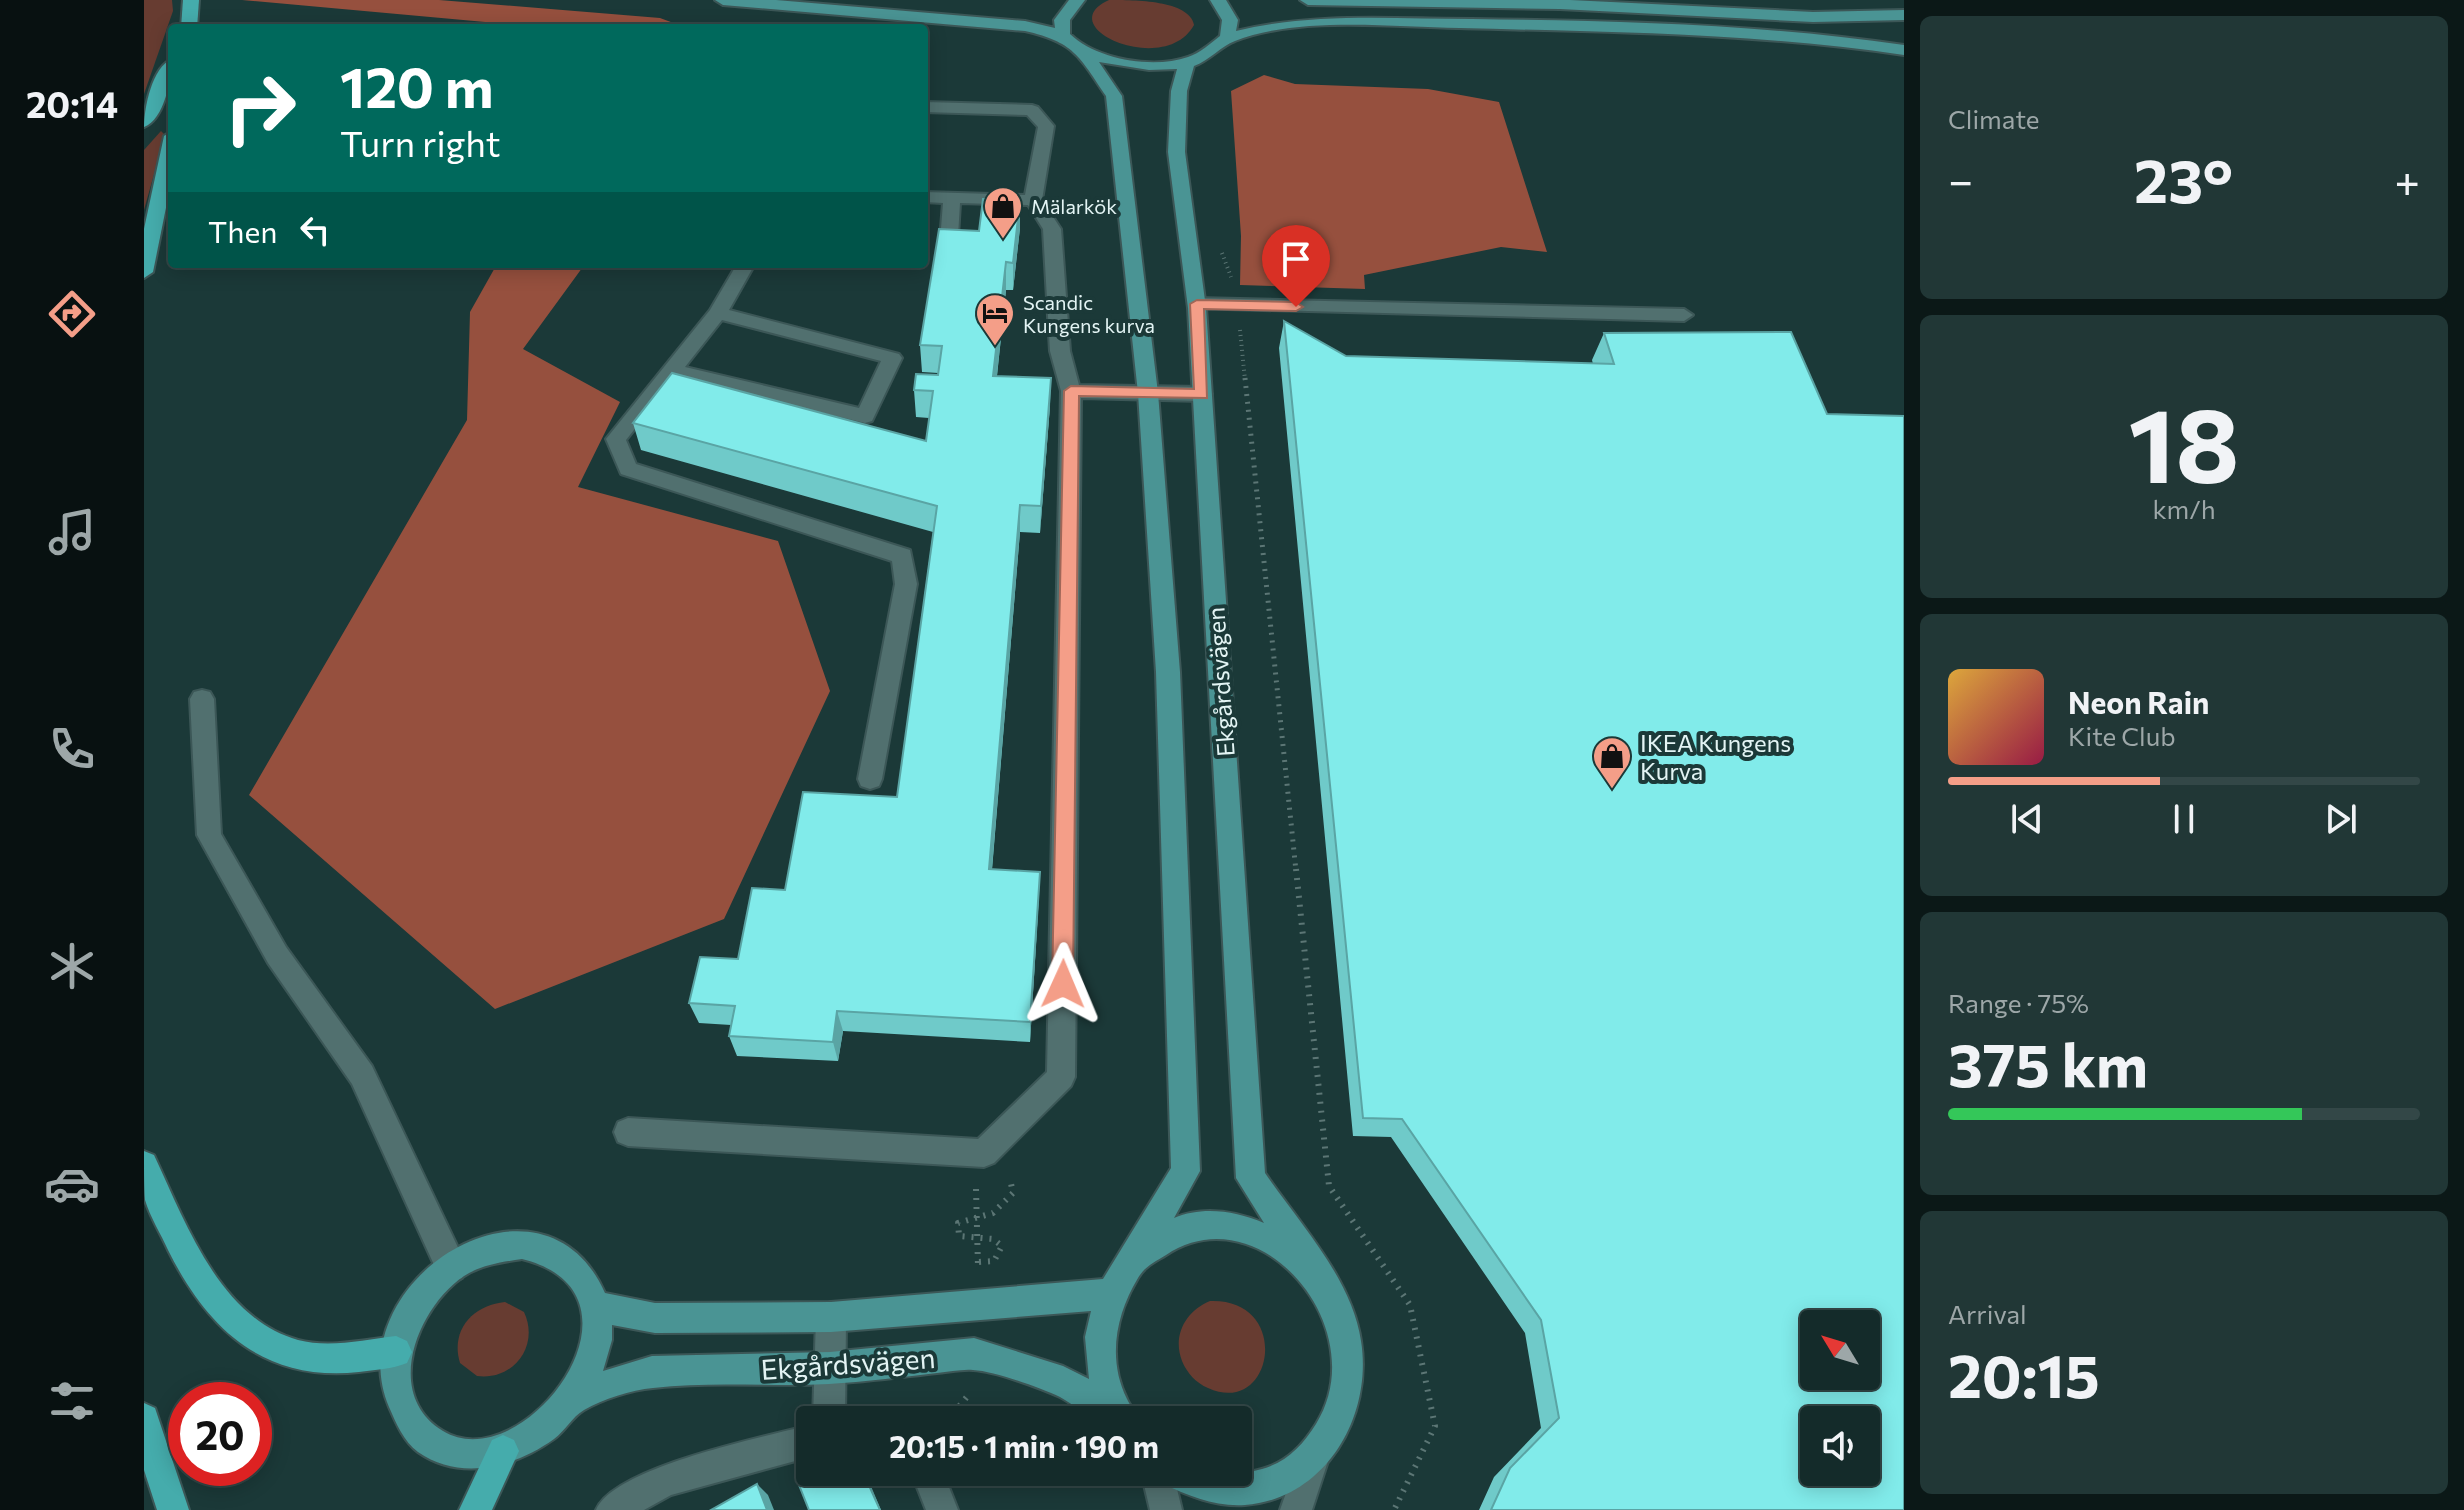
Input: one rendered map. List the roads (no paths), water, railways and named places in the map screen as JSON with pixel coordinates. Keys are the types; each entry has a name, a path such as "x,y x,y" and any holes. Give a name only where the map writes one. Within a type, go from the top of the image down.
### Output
{"highway":[{"path":"190,24 191,0"},
{"path":"144,122 168,72"},
{"path":"144,272 168,155"},
{"path":"144,1165 201,1274 222,1309 240,1326 268,1344 299,1356 347,1358 396,1352"},
{"path":"144,1419 173,1510"},
{"path":"475,1510 503,1451"}],"main road":[{"path":"723,0 1025,26 1063,35"},
{"path":"1077,0 1066,10 1062,21 1063,35 1070,45 1086,54 1124,65 1187,63 1227,38 1262,27 1310,22 1571,25 1806,36 1904,50"},
{"path":"1218,0 1230,20 1227,38"},
{"path":"1308,0 1560,4 1813,17 1904,15 1900,25 1904,37"},
{"path":"1086,54 1114,96 1148,393 1168,672 1186,1171 1111,1294 1100,1337 1101,1365 1115,1406"},
{"name":"Ekgårdsvägen","path":"1187,63 1178,87 1176,125 1197,304 1251,1178 1322,1281"},
{"path":"1135,1257 1172,1233 1199,1225 1244,1228 1275,1240 1322,1281 1344,1323 1351,1364 1342,1418 1313,1458 1275,1482 1231,1490 1212,1486"},
{"path":"522,1244 555,1253 580,1274 595,1306 597,1336 590,1367 575,1398 530,1439 503,1451 465,1454 433,1444 408,1421 396,1388 396,1352 406,1319 426,1290 451,1267 486,1249 522,1244"},
{"name":"Ekgårdsvägen","path":"595,1306 655,1318 831,1317 1111,1294"},
{"name":"Ekgårdsvägen","path":"575,1398 614,1382 652,1372 830,1368 974,1354 1063,1382 1103,1406"}],"street":[{"path":"628,1132 984,1153 1061,1077 1071,391 1060,351 1052,229 1033,200 1046,126 1032,110 928,107"},
{"path":"928,197 1033,200"},
{"path":"948,253 952,198"},
{"path":"744,268 718,313 616,439 628,469 902,556 906,584 870,779"},
{"path":"1197,304 1684,315"},
{"path":"672,370 865,416 892,358 718,313"},
{"path":"1071,391 1202,394"},
{"path":"202,699 209,835 277,955 362,1075 451,1267"},
{"path":"829,1406 831,1317"},
{"path":"612,1510 665,1480 796,1445"},
{"path":"1296,1510 1313,1458"},
{"path":"933,1486 942,1510"},
{"path":"1160,1486 1166,1510"}],"place":[{"name":"Mälarkök","path":"1003,240"},
{"name":"Scandic Kungens kurva","path":"995,347"},
{"name":"IKEA Kungens Kurva","path":"1612,790"}]}
